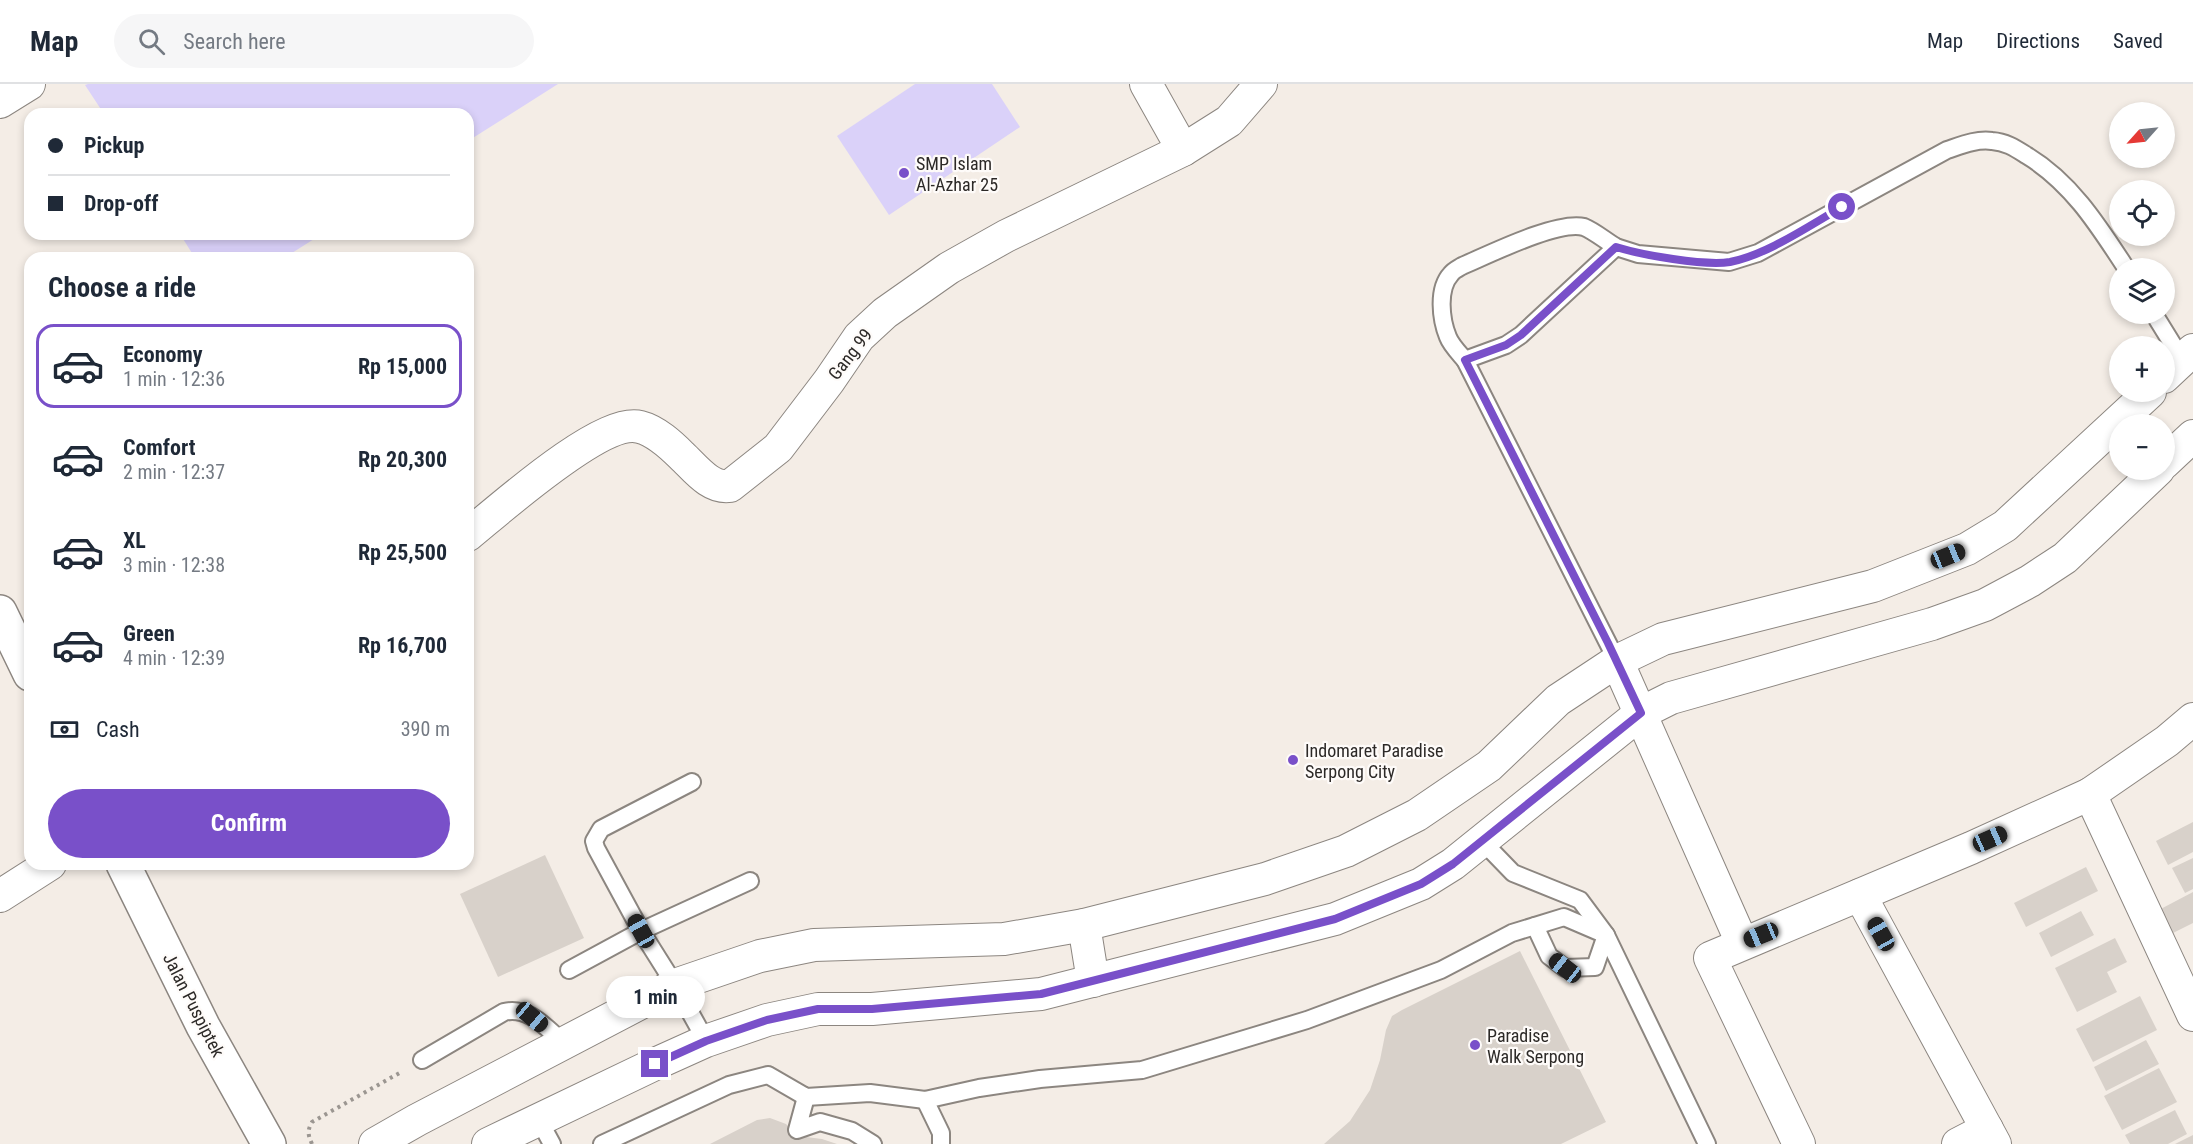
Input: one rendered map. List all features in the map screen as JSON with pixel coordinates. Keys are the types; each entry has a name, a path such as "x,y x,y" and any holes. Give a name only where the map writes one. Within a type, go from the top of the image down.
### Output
{"main road":[{"path":"0,612 24,662"},
{"name":"Jalan Puspiptek","path":"126,870 203,1026 269,1144"}],"street":[{"path":"0,102 29,84"},
{"path":"1146,84 1183,150"},
{"name":"Gang 99","path":"474,530 566,457 602,435 621,428 639,427 660,437 694,469 714,484 723,487 730,486 778,448 859,337 885,313 949,268 1006,236 1183,150 1229,121 1261,84"},
{"path":"375,1144 675,985 760,956 814,945 1005,939 1084,926 1265,879 1346,851 1417,815 1489,766 1558,700 1617,661 1663,639 1873,586 1966,549 2005,526 2139,402"},
{"path":"2175,453 2193,436"},
{"path":"488,1144 546,1132 706,1041 767,1020 818,1009 872,1009 1041,994 1335,919 1421,884 1453,864 1641,713 1671,698 1932,624 1985,605 2030,581 2065,558 2147,480"},
{"path":"1617,661 1742,943"},
{"path":"1798,1144 1710,958 2090,794 2167,741 2193,719"},
{"path":"2090,794 2193,1015"},
{"path":"0,896 41,870"},
{"path":"1860,895 1991,1137 1958,1144"},
{"path":"1084,926 1093,981"}],"lane":[{"path":"1617,661 1465,360 1449,339 1443,321 1442,299 1445,283 1451,273 1462,266 1542,232 1562,228 1584,228 1616,247 1638,254 1729,262 1758,253 1947,150 1972,141 2008,144 2045,166 2064,183 2119,258"},
{"path":"1465,360 1506,345 1521,335 1616,247"},
{"path":"2159,324 2180,363"},
{"path":"692,782 601,830 594,841 641,931 675,985 706,1041"},
{"path":"1482,841 1513,873 1580,900 1606,935 1704,1143"},
{"path":"569,970 641,931 750,881"},
{"path":"602,1144 729,1084 768,1075 806,1097 870,1093 925,1100 979,1088 1040,1079 1142,1070 1318,1016 1441,970 1512,933 1564,917 1606,935"},
{"path":"1535,926 1549,956 1565,968 1595,968 1606,935"},
{"path":"422,1060 504,1012 512,1010 522,1011 532,1017 564,1043"},
{"path":"806,1097 797,1130 820,1122 852,1131 873,1144"},
{"path":"925,1100 941,1133 941,1144"}],"path":[{"path":"312,1144 308,1129 312,1122 422,1060"}],"shaded area":[{"path":"558,84 474,137 474,108 100,108 85,85"},
{"name":"SMP Islam Al-Azhar 25","path":"915,84 992,84 1020,127 889,215 837,136"},
{"path":"184,240 312,240 294,252 191,252"}],"building":[{"path":"2193,822 2193,852 2168,865 2156,841"},
{"path":"545,855 584,938 498,977 460,894"},
{"path":"2193,858 2193,889 2185,893 2172,868"},
{"path":"2086,867 2098,891 2026,927 2014,903"},
{"path":"2193,892 2193,923 2167,936 2155,912"},
{"path":"2081,911 2094,935 2051,957 2039,933"},
{"path":"2115,938 2127,962 2107,972 2117,992 2077,1012 2055,968"},
{"name":"Paradise Walk Serpong","path":"1520,951 1606,1122 1561,1144 1324,1144 1350,1121 1370,1090 1392,1016"},
{"path":"2140,996 2157,1030 2093,1062 2076,1029"},
{"path":"2146,1040 2159,1064 2106,1091 2094,1067"},
{"path":"2159,1068 2177,1102 2122,1130 2104,1096"},
{"path":"2175,1110 2187,1134 2168,1144 2130,1144 2125,1135"},
{"path":"770,1118 786,1124 798,1136 822,1139 837,1144 710,1144 757,1120"},
{"path":"2193,1135 2193,1144 2175,1144"}],"place":[{"name":"SMP Islam Al-Azhar 25","path":"904,173"},
{"name":"Indomaret Paradise Serpong City","path":"1293,760"},
{"name":"Paradise Walk Serpong","path":"1475,1045"}],"route":[{"path":"655,1064 706,1041 767,1020 818,1009 872,1009 1041,994 1335,919 1421,884 1453,864 1641,713 1465,360 1506,345 1521,335 1616,247 1638,254 1729,262 1758,253 1842,207"}]}
